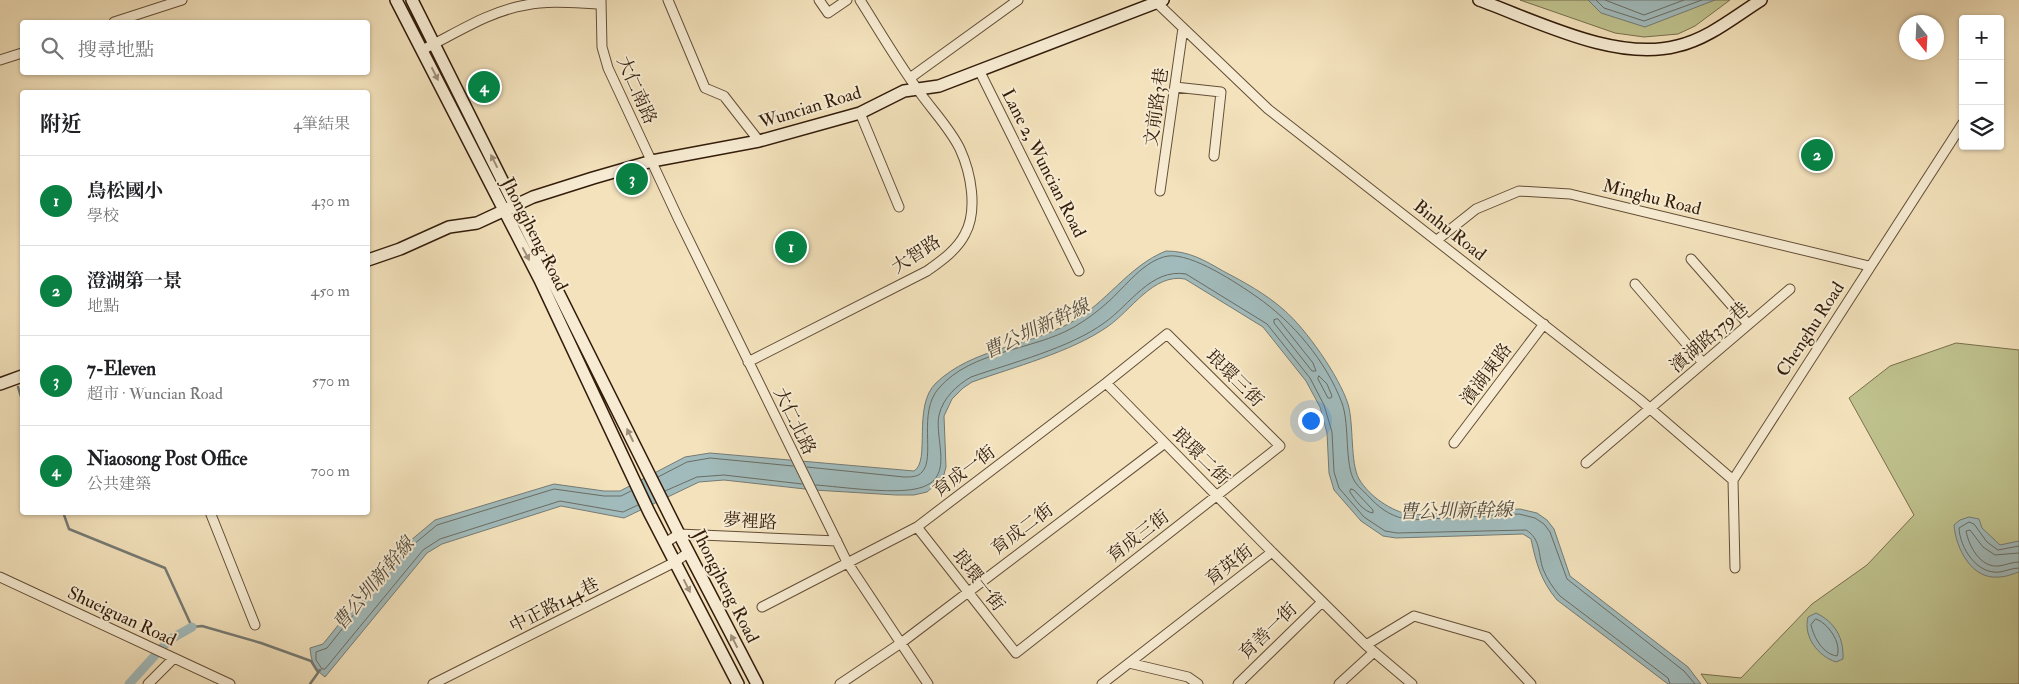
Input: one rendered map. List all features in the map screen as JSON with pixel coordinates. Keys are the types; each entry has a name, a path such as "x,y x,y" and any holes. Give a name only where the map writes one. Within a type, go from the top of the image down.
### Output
{"main road":[{"name":"Jhongjheng Road","path":"396,0 540,280 636,486 738,684"},
{"name":"Jhongjheng Road","path":"412,0 679,534 757,684"},
{"path":"1479,0 1615,47 1647,51 1678,46 1706,36 1761,0"},
{"name":"Wuncian Road","path":"370,259 400,249 448,227 478,223 516,205 559,189 652,161 759,140 860,113 904,91 913,83 938,86 1158,1"},
{"path":"0,384 20,377"}],"street":[{"path":"120,20 182,0"},
{"path":"668,0 705,88 724,96 759,140"},
{"path":"819,0 828,13 847,0"},
{"name":"大智路","path":"748,362 927,271 947,257 965,234 970,219 972,193 968,170 960,148 913,83 860,0"},
{"path":"913,83 1018,0"},
{"name":"Binhu Road","path":"1158,1 1183,28 1268,109 1544,324 1650,409 1732,480"},
{"path":"422,50 500,13 524,5 550,2 600,2"},
{"name":"大仁南路","path":"600,2 602,46 608,68 652,161"},
{"name":"文前路3巷","path":"1160,191 1183,28"},
{"path":"0,60 20,54"},
{"name":"Lane 2, Wuncian Road","path":"979,70 1079,271"},
{"path":"1175,87 1221,92 1214,156"},
{"path":"860,113 900,206"},
{"name":"Chenghu Road","path":"1732,480 1959,129"},
{"name":"大仁北路","path":"652,161 748,362 847,562 928,684"},
{"name":"Minghu Road","path":"1437,240 1476,209 1519,191 1570,194 1869,266"},
{"path":"1692,259 1748,324"},
{"path":"1635,284 1704,363"},
{"name":"濱湖路379巷","path":"1586,463 1790,289"},
{"name":"濱湖東路","path":"1454,443 1544,324"},
{"name":"育成一街","path":"762,607 918,527 1167,334"},
{"name":"琅環三街","path":"1167,334 1280,446"},
{"name":"琅環二街","path":"1106,383 1272,552"},
{"name":"育成二街","path":"840,684 900,643 966,591 1165,443"},
{"name":"育成三街","path":"1016,653 1280,446"},
{"path":"1732,480 1735,568"},
{"path":"211,515 256,625"},
{"name":"琅環一街","path":"918,527 1016,653"},
{"path":"665,542 679,534"},
{"name":"夢裡路","path":"679,534 837,541"},
{"name":"中正路144巷","path":"433,684 675,562 689,552"},
{"name":"育英街","path":"1102,684 1272,552 1366,645 1412,684"},
{"name":"Shueiguan Road","path":"0,577 230,684"},
{"name":"育善一街","path":"1238,684 1322,602"},
{"path":"1366,645 1414,616 1486,637 1531,684"},
{"path":"1339,684 1374,652"},
{"path":"148,684 171,657"},
{"path":"1128,663 1188,677 1198,684"}],"green space":[{"path":"1520,0 1730,0 1695,26 1678,34 1644,37 1615,33"},
{"path":"1956,343 2019,350 2019,684 1708,684 1701,674 1741,678 1812,604 1867,565 1914,515 1849,398 1890,366"}],"water":[{"path":"1588,0 1715,0 1645,27 1601,13"},
{"path":"1166,251 1182,253 1209,263 1247,284 1277,304 1293,318 1330,367 1344,393 1350,412 1356,472 1364,486 1375,497 1389,507 1411,515 1520,509 1537,513 1547,520 1554,529 1570,576 1688,667 1701,684 1668,684 1557,600 1547,586 1540,571 1531,539 1523,534 1396,538 1383,536 1361,521 1334,490 1329,473 1327,433 1320,407 1306,381 1263,327 1185,279 1173,279 1153,287 1107,327 1077,344 972,382 963,388 952,399 944,416 946,467 943,478 927,492 914,495 896,495 814,490 724,480 699,482 624,518 561,506 442,544 427,553 325,677 314,664 310,648 323,644 398,551 435,520 554,484 604,491 620,491 685,457 710,453 914,471 919,465 921,456 925,405 929,393 936,383 966,362 1036,338 1070,323 1095,306 1140,266"},
{"path":"1969,517 1979,519 1982,528 2000,545 2019,541 2019,572 1999,577 1989,577 1973,568 1958,544 1954,525 1960,520"},
{"path":"1816,613 1828,621 1837,632 1842,644 1843,659 1836,662 1829,659 1813,645 1807,624 1808,617"}],"waterway":[{"path":"18,387 20,394"},
{"path":"64,515 69,529 165,568 192,627 202,626 261,643 311,661 318,672"},
{"name":"曹公圳新幹線","path":"129,684 169,640 192,627"},
{"path":"310,684 320,670"}],"place":[{"name":"Niaosong Post Office","path":"484,87"},
{"name":"澄湖第一景","path":"1817,155"},
{"name":"7-Eleven","path":"632,179"},
{"name":"鳥松國小","path":"791,247"}]}
